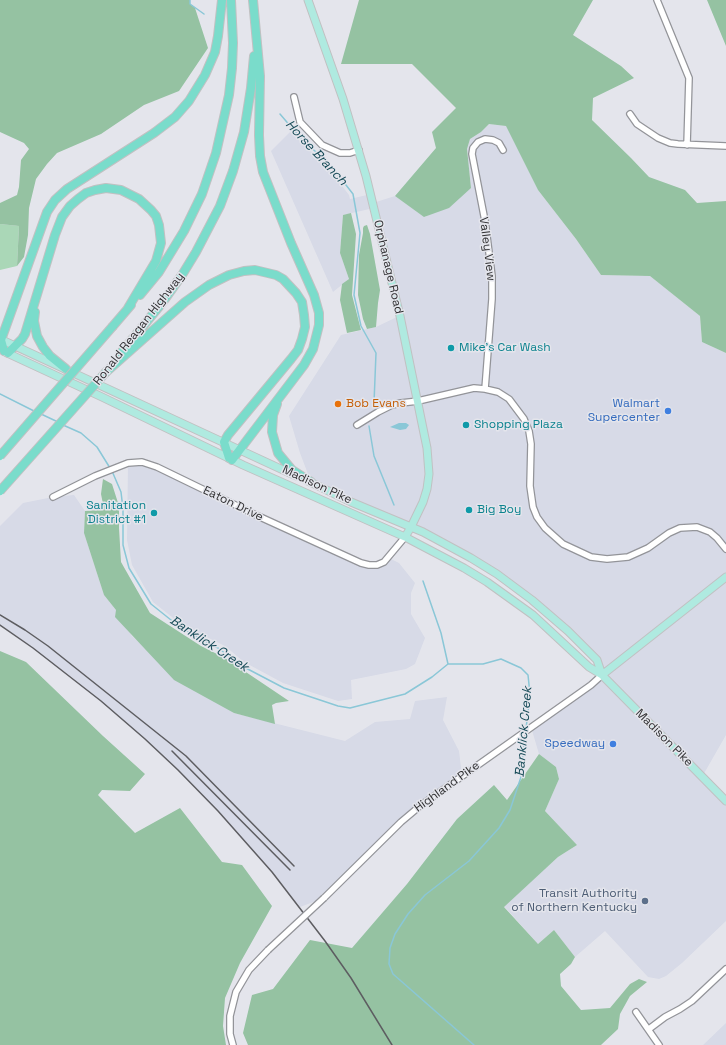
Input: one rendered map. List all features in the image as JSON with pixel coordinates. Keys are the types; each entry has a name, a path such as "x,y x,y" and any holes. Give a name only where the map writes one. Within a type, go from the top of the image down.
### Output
{"highway":[{"path":"128,308 156,261 161,243 156,216 146,205 127,193 115,189 106,188 86,193 64,213 55,236 25,334 15,346 4,351 1,339 47,212 55,200 67,189 154,133 175,117 189,101 205,75 215,52 222,0"},
{"name":"Ronald Reagan Highway","path":"0,456 152,281 175,247 192,216 208,179 218,146 229,96 233,44 231,0"},
{"path":"106,372 184,302 209,285 229,275 255,270 276,275 283,279 302,302 304,333 298,350 228,435 224,442 231,459 282,395 304,365 313,349 319,325 314,295 291,243 263,172 260,156 258,114 260,76 253,0"},
{"name":"Ronald Reagan Highway","path":"0,491 106,372 162,303 196,252 220,206 233,171 244,132 252,88 254,56 253,0"},
{"path":"36,298 34,321 38,336 43,347 50,356 66,369"},
{"path":"282,395 276,406 272,423 274,443 278,453 286,464 292,470 311,482"}],"main road":[{"name":"Orphanage Road","path":"308,0 337,80 359,150 399,312 427,448 430,474 423,502 405,537"},
{"name":"Madison Pike","path":"1,339 311,482 351,502 423,532 471,558 497,574 532,600 568,631 596,660 602,676"},
{"name":"Madison Pike","path":"4,351 308,495 405,537 464,568 487,582 533,615 589,667 602,676 726,801"},
{"name":"Highland Pike","path":"602,676 726,576"}],"street":[{"path":"657,0 689,78 687,145"},
{"path":"294,97 300,122 322,146 340,154 359,150"},
{"path":"630,114 637,124 658,138 670,143 726,146"},
{"name":"Valley View","path":"484,389 492,299 492,276 485,221 472,154 473,148 478,142 485,139 493,140 499,143 503,150"},
{"path":"357,424 392,405 418,401 474,388 498,392 509,399 524,419 529,431 531,444 530,486 533,507 537,517 545,528 563,544 591,557 607,559 628,557 648,548 669,533 680,528 697,527 710,532 726,549"},
{"name":"Eaton Drive","path":"53,497 95,476 128,463 142,462 157,467 361,564 377,565 384,562 405,537"},
{"name":"Highland Pike","path":"232,1045 230,1034 230,1016 236,992 249,970 268,950 324,898 401,822 420,806 602,676"},
{"path":"649,1029 664,1017 692,1001 726,969"},
{"path":"636,1012 659,1045"}],"shaded area":[{"path":"489,124 507,126 538,190 576,239 601,275 650,276 700,316 702,342 726,353 726,735 702,777 726,801 726,921 682,963 666,976 659,979 648,977 605,931 575,957 554,930 538,944 504,906 558,857 577,845 545,811 559,779 556,767 539,754 531,727 602,675 596,660 568,631 471,558 311,482 300,453 289,416 341,335 376,327 399,316 374,208 343,215 340,253 349,279 333,292 271,151 290,132 326,165 349,195 350,199 371,194 373,203 395,196 425,217 471,188 467,149 470,139 481,132"},
{"path":"142,462 369,565 389,558 399,563 415,583 411,593 411,614 425,638 415,664 406,669 351,680 352,699 338,701 283,683 244,662 225,646 182,625 153,602 132,565 127,540 128,463"},
{"path":"74,495 85,511 84,533 104,595 116,610 132,636 234,713 345,741 375,722 410,719 415,701 447,697 443,720 459,751 462,776 420,806 324,898 300,907 272,872 218,811 178,770 145,739 73,678 0,625 0,526 23,503 53,497"},
{"path":"726,1023 726,1045 703,1045"}],"green space":[{"path":"0,0 190,0 190,4 195,8 208,48 179,91 144,105 101,134 57,153 47,164 36,179 29,208 28,235 24,257 17,266 19,226 0,224 0,203 17,195 21,160 29,149 24,143 0,132"},
{"path":"359,0 593,0 573,35 621,66 634,78 593,98 592,120 649,177 685,190 697,203 726,201 726,353 702,342 700,316 650,276 601,275 576,239 538,190 506,126 489,124 481,132 470,139 467,149 471,188 449,208 424,217 395,196 436,148 432,132 456,108 412,64 341,64"},
{"path":"707,0 726,0 726,46"},
{"path":"351,213 356,234 352,295 361,330 347,333 340,300 342,284 349,279 340,253 343,215"},
{"path":"0,224 19,226 17,266 0,270"},
{"path":"367,225 380,290 376,327 367,329 363,319 358,295 359,255 363,228"},
{"path":"103,479 112,484 119,506 121,562 150,613 201,646 225,658 289,701 272,705 275,724 234,713 174,680 115,617 116,610 104,595 84,533 85,511 101,510 103,504 101,494"},
{"path":"0,651 26,662 145,774 130,791 102,790 98,795 135,833 180,808 222,862 242,865 272,906 240,963 225,998 223,1026 226,1045 0,1045"},
{"path":"539,754 556,767 559,779 545,811 577,845 558,857 504,907 538,944 554,930 575,957 571,964 560,974 561,986 581,1010 610,1008 630,984 639,979 647,982 630,996 620,1014 618,1029 601,1045 248,1045 243,1033 252,995 273,989 310,940 352,948 407,884 457,819 494,785 507,800"}],"water":[{"path":"399,423 406,423 409,425 406,429 400,430 390,427"}],"waterway":[{"name":"Horse Branch","path":"190,0 190,4 204,14"},
{"name":"Horse Branch","path":"280,114 303,141 328,162 353,194 360,233 354,295 361,326 376,353 374,403"},
{"name":"Banklick Creek","path":"0,394 34,411"},
{"name":"Banklick Creek","path":"41,414 58,422"},
{"name":"Banklick Creek","path":"63,425 81,433 97,447 110,468"},
{"name":"Horse Branch","path":"369,426 374,456 394,505"},
{"name":"Banklick Creek","path":"112,471 121,492 123,509 123,545 129,568 151,604 181,628 218,648 242,666 284,688 338,706 350,708 405,694 432,677 448,664 483,664 501,659 521,668 528,675 530,694 526,729"},
{"name":"Horse Branch","path":"423,581 441,633 448,664"},
{"name":"Banklick Creek","path":"474,1045 393,974 389,964 390,948 395,934 408,914 425,895 469,861 499,828 510,810 521,777 525,733"}],"railway":[{"path":"0,615 48,646 186,756 294,866"},
{"path":"0,625 33,648 101,701 178,770 218,811 272,872 325,941 351,978 392,1045"},
{"path":"172,751 290,870"}],"place":[{"name":"Mike's Car Wash","path":"451,348"},
{"name":"Bob Evans","path":"338,404"},
{"name":"Walmart Supercenter","path":"668,411"},
{"name":"Shopping Plaza","path":"466,425"},
{"name":"Big Boy","path":"469,510"},
{"name":"Sanitation District #1","path":"154,513"},
{"name":"Speedway","path":"613,744"},
{"name":"Transit Authority of Northern Kentucky","path":"645,901"}]}
